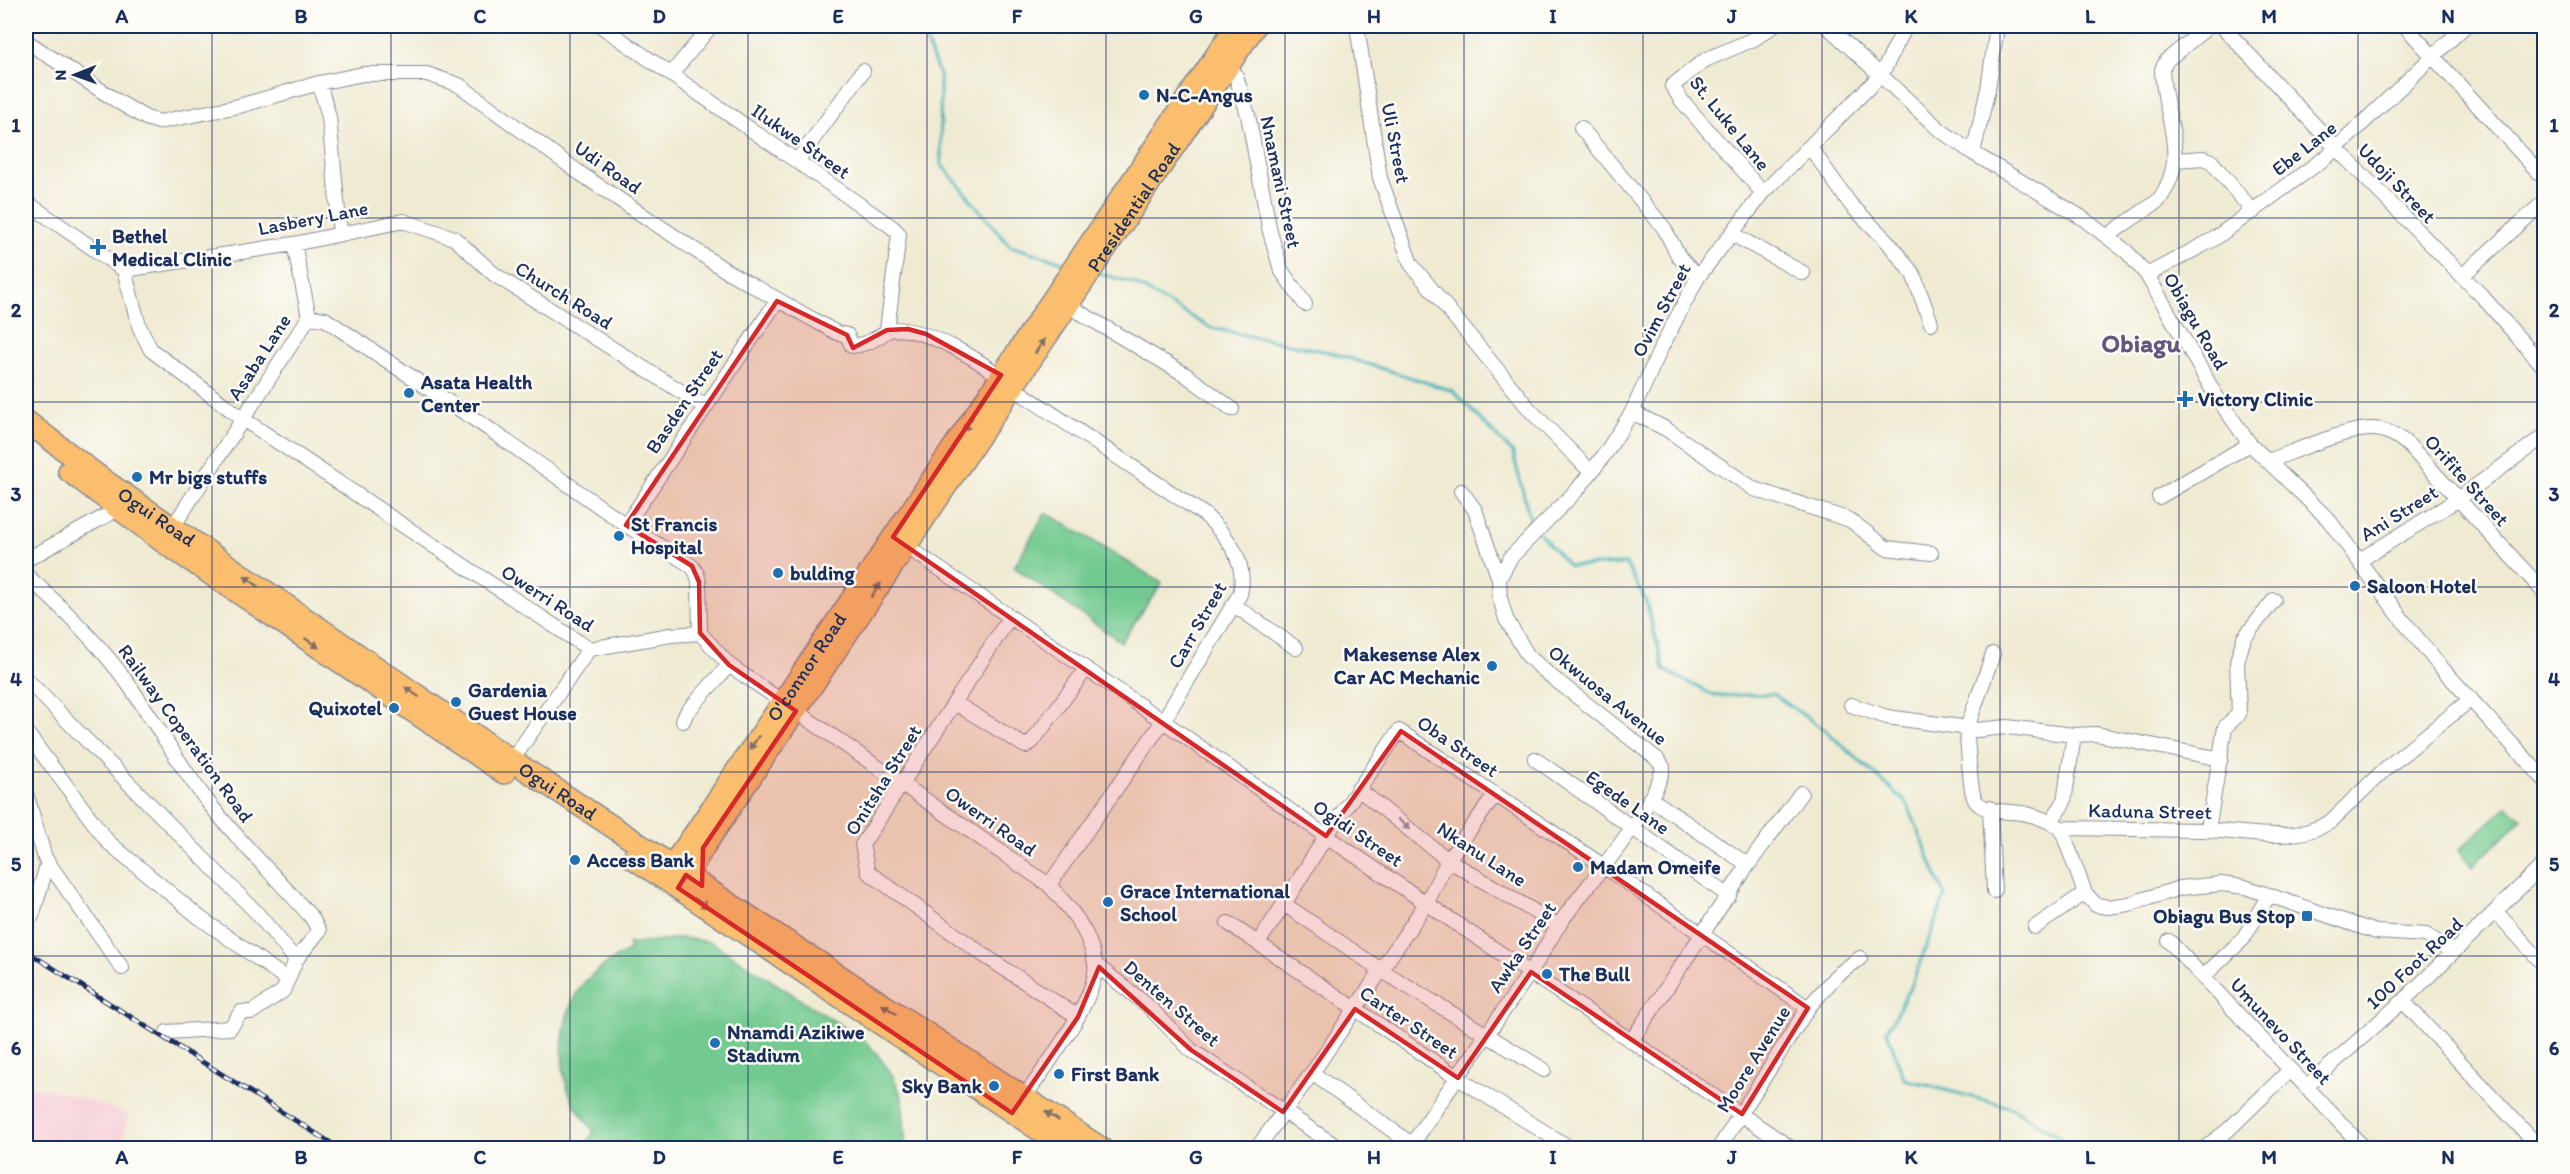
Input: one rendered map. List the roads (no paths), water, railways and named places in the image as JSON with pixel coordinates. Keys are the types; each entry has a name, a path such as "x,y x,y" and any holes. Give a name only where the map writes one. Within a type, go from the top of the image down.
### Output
{"main road":[{"name":"Presidential Road","path":"1006,381 1062,303 1099,243 1233,43 1256,26"},
{"name":"O'connor Road","path":"674,877 1006,381"},
{"name":"Ogui Road","path":"26,421 105,481 168,534 508,767 674,877 960,1076 1101,1149"},
{"name":"Ogui Road","path":"26,438 118,510 168,534"},
{"name":"Ogui Road","path":"508,767 649,852 674,877 706,889 1018,1105 1066,1149"},
{"path":"649,852 672,851 697,843 706,889"}],"street":[{"name":"Ilukwe Street","path":"601,26 672,73 899,234 888,330"},
{"path":"672,73 711,26"},
{"name":"Uli Street","path":"1357,26 1380,178 1411,264 1530,410 1592,472"},
{"name":"St. Luke Lane","path":"1763,193 1682,101 1672,86 1705,60 1754,39 1773,26"},
{"name":"Obiagu Road","path":"1827,26 1940,130 1973,153 2055,200 2127,252 2147,275 2217,396 2250,444 2328,519 2401,618 2544,779"},
{"name":"Ovim Street","path":"1499,579 1511,556 1592,472 1632,412 1666,336 1698,277 1763,193 1881,75 1906,26"},
{"path":"1973,153 1988,89 1997,26"},
{"path":"2107,236 2158,201 2169,182 2175,160 2162,75 2163,65 2209,26"},
{"name":"Udoji Street","path":"2222,26 2337,149 2462,276 2544,367"},
{"path":"2405,26 2544,178"},
{"name":"Ebe Lane","path":"2147,275 2214,239 2337,149 2466,26"},
{"name":"Udi Road","path":"26,41 146,118 166,122 240,106 319,83 363,74 427,74 459,85 581,174 724,270 837,333 847,335 852,346 878,338 888,330 908,329 926,334 1006,381"},
{"name":"Nnamani Street","path":"1233,43 1236,76 1248,115 1270,232 1281,270 1305,304"},
{"path":"797,161 863,71"},
{"path":"319,83 329,117 340,233"},
{"path":"1581,128 1664,228 1674,251 1698,277"},
{"path":"1810,147 1851,205 1887,241 1913,274 1931,323"},
{"path":"2175,160 2204,158 2211,160 2253,212"},
{"path":"26,202 124,270"},
{"path":"2462,276 2544,202"},
{"name":"Lasbery Lane","path":"124,270 294,244 403,221"},
{"name":"Church Road","path":"403,221 454,238 495,275 704,406"},
{"path":"1732,234 1803,273"},
{"path":"294,244 309,317 325,319 489,429 626,525 692,566 697,574 700,633"},
{"name":"Owerri Road","path":"124,270 139,326 151,351 243,419 589,649 671,635 700,633 729,665 1049,885 1078,919 1086,935 1095,964"},
{"name":"Basden Street","path":"626,525 704,406 777,301"},
{"path":"1062,303 1186,375 1232,409"},
{"name":"Asaba Lane","path":"168,534 309,317"},
{"name":"Carr Street","path":"1006,381 1205,515 1234,549 1241,566 1243,581 1234,605 1162,721 1049,885"},
{"path":"1632,412 1666,429 1754,489 1850,520 1886,549 1931,553"},
{"name":"Orifite Street","path":"2268,461 2357,430 2377,429 2405,441 2544,592"},
{"name":"Ani Street","path":"2360,560 2457,500 2544,436"},
{"path":"2159,497 2250,444"},
{"name":"Okwuosa Avenue","path":"1461,491 1475,510 1499,579 1500,598 1506,619 1528,656 1658,759 1663,767"},
{"path":"26,560 118,510"},
{"name":"Ogidi Street","path":"900,541 1326,836 1791,1149"},
{"name":"Railway Coperation Road","path":"26,575 69,614 109,660 126,681 176,758 209,803 312,918 319,931 296,960"},
{"path":"2208,830 2225,727 2239,714 2237,662 2244,638 2274,600"},
{"path":"1234,605 1296,648"},
{"name":"Onitsha Street","path":"1010,617 862,845 868,872 985,956 1078,1017"},
{"path":"508,767 589,649"},
{"path":"1993,654 1966,731 1974,796 1982,806 1990,808 1995,891"},
{"path":"683,721 687,712 729,665"},
{"path":"955,703 1025,746 1032,742 1086,669"},
{"path":"26,679 256,912 296,960 283,991 252,1012 241,1012 230,1028 167,1032"},
{"name":"Kaduna Street","path":"1990,808 2025,813 2056,825 2208,830 2279,835 2320,828 2343,811 2385,769 2471,699"},
{"path":"1851,705 1887,717 1960,727 1966,731 2007,727 2074,735 2096,734 2221,759"},
{"name":"Oba Street","path":"1258,943 1326,836 1396,733 1401,731 1702,934"},
{"path":"26,732 108,842 199,917 288,980"},
{"path":"2074,735 2064,802 2056,825 2085,893 2096,905 2108,907 2129,904 2180,888 2222,884 2257,889 2376,932 2426,935 2454,952"},
{"name":"Egede Lane","path":"1535,759 1729,896"},
{"name":"Awka Street","path":"1413,1148 1486,1033 1531,972 1559,926 1650,798 1663,767"},
{"name":"Nkanu Lane","path":"1358,789 1448,860 1559,926"},
{"path":"26,793 48,862 122,968"},
{"path":"1632,1040 1748,865 1801,793"},
{"path":"1257,1149 1427,902 1448,860 1495,795"},
{"path":"1650,798 1748,865"},
{"path":"32,916 48,862"},
{"name":"100 Foot Road","path":"2306,1087 2497,913 2544,864"},
{"path":"2035,927 2085,893"},
{"path":"2204,977 2243,939 2269,895"},
{"path":"1284,904 1381,970 1544,1070"},
{"path":"2497,913 2544,965"},
{"name":"Carter Street","path":"1228,923 1564,1147"},
{"name":"Moore Avenue","path":"1702,934 1808,1008 1719,1149"},
{"name":"Umunevo Street","path":"2169,941 2364,1149"},
{"path":"1808,1008 1836,976 1860,958"},
{"path":"1018,1105 1078,1017 1093,981 1095,964"},
{"name":"Denten Street","path":"1095,964 1148,1006 1191,1050 1339,1149"},
{"path":"2403,1001 2540,1149"},
{"path":"2205,1149 2290,1070"},
{"path":"1312,1072 1413,1148"}],"waterway":[{"path":"920,26 940,77 941,164 1010,246 1066,263"},
{"path":"1098,273 1133,283 1211,328 1333,353 1453,391 1513,453 1534,527"},
{"path":"1540,534 1569,566 1626,564 1646,601 1664,670 1715,696 1773,694 1825,730 1907,803 1945,896 1912,984 1887,1031 1904,1079 2013,1108 2076,1148"}],"railway":[{"path":"26,951 339,1148"}],"place":[{"name":"N-C-Angus","path":"1144,95"},
{"name":"Bethel Medical Clinic","path":"98,247"},
{"name":"Asata Health Center","path":"409,393"},
{"name":"Victory Clinic","path":"2185,399"},
{"name":"Mr bigs stuffs","path":"137,477"},
{"name":"St Francis Hospital","path":"619,536"},
{"name":"bulding","path":"778,573"},
{"name":"Saloon Hotel","path":"2355,586"},
{"name":"Makesense Alex Car AC Mechanic","path":"1492,666"},
{"name":"Gardenia Guest House","path":"456,702"},
{"name":"Quixotel","path":"394,708"},
{"name":"Access Bank","path":"575,860"},
{"name":"Madam Omeife","path":"1578,867"},
{"name":"Grace International School","path":"1108,902"},
{"name":"Obiagu Bus Stop","path":"2307,916"},
{"name":"The Bull","path":"1547,974"},
{"name":"Nnamdi Azikiwe Stadium","path":"715,1043"},
{"name":"First Bank","path":"1059,1074"},
{"name":"Sky Bank","path":"994,1086"}],"district":[{"name":"Obiagu","path":"2141,343"}]}
